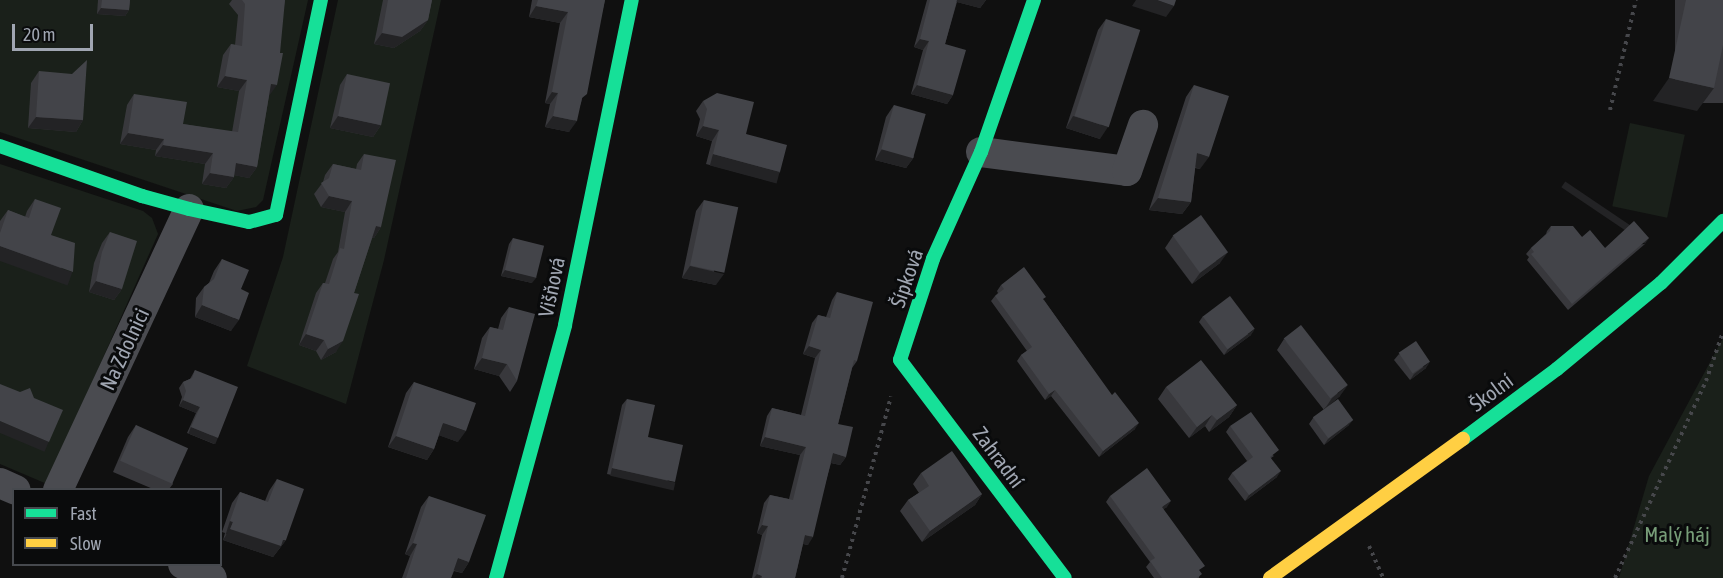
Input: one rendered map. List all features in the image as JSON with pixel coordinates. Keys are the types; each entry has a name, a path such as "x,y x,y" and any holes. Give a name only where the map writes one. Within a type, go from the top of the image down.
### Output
{"street":[{"path":"0,146 142,196 189,209 249,222 276,215 321,0"},
{"name":"Višňová","path":"496,578 565,325 632,0"},
{"name":"Šípková","path":"900,360 933,259 981,152 1034,0"},
{"path":"981,152 1127,171 1143,125"},
{"name":"Na Zdolnici","path":"58,488 189,209"},
{"name":"Školní","path":"1270,578 1301,567 1557,369 1661,284 1723,221"},
{"name":"Zahradní","path":"900,360 1065,578"},
{"path":"187,566 212,578"}],"path":[{"path":"1610,110 1636,0"},
{"path":"1615,578 1706,381 1723,332"},
{"path":"842,578 900,360"}],"green space":[{"path":"0,0 308,0 263,200 256,207 237,211 0,132"},
{"path":"338,0 441,0 384,260 346,404 247,366 283,257"},
{"path":"1630,123 1685,135 1667,218 1612,206"},
{"path":"0,164 143,211 152,218 158,234 47,484 0,464"},
{"name":"Malý háj","path":"1723,338 1723,578 1619,578 1649,476"}],"building":[{"path":"102,0 130,0 129,10 101,8"},
{"path":"242,0 285,0 280,53 283,53 277,85 271,84 257,167 236,163 234,177 210,173 213,153 163,145 164,139 128,133 134,94 187,102 183,124 238,132 247,80 225,76 231,44 242,46 245,4"},
{"path":"388,0 432,0 428,20 402,37 382,33"},
{"path":"538,0 605,0 587,94 582,98 577,121 553,116 558,93 552,92 568,12 536,6"},
{"path":"930,0 957,0 945,44 966,50 953,95 917,85 929,41 920,39"},
{"path":"1157,0 1176,0 1174,6"},
{"path":"1686,0 1723,0 1723,45 1714,88 1669,78"},
{"path":"1106,19 1140,30 1109,127 1074,116"},
{"path":"87,60 83,120 36,117 39,71 72,74"},
{"path":"347,74 390,83 381,125 338,116"},
{"path":"1194,85 1229,96 1209,157 1197,153 1191,202 1158,198"},
{"path":"717,93 754,102 746,134 787,145 780,172 713,154 719,130 703,126 707,109 703,101"},
{"path":"894,105 926,114 913,158 881,149"},
{"path":"364,154 396,160 381,227 376,226 354,293 359,294 343,341 328,349 324,340 306,334 323,283 329,284 340,248 344,249 352,201 329,196 321,183 329,178 333,164 361,170"},
{"path":"35,199 61,208 51,235 75,243 73,272 0,246 0,233 8,210 29,218"},
{"path":"704,200 738,207 724,273 690,266"},
{"path":"1201,215 1228,252 1200,273 1173,236"},
{"path":"1634,221 1649,238 1572,304 1531,254 1534,252 1531,248 1550,231 1551,226 1573,226 1582,237 1590,230 1605,248"},
{"path":"110,232 137,241 122,289 96,281 102,252"},
{"path":"513,238 544,246 536,278 505,270"},
{"path":"222,259 249,270 241,289 249,293 239,320 202,305 204,287 214,279"},
{"path":"1024,267 1046,297 1043,299 1112,395 1115,392 1139,423 1103,451 1055,390 1049,394 1021,355 1032,347 995,296 1004,289 1001,285"},
{"path":"837,292 873,302 857,361 854,360 838,424 853,427 846,457 833,453 813,537 805,535 795,578 762,578 757,574 768,526 762,525 770,495 793,500 806,447 765,437 772,408 805,416 821,350 809,346 818,315 830,318"},
{"path":"1230,296 1255,329 1228,349 1203,316"},
{"path":"509,307 535,314 517,381 507,364 482,358 490,327 503,330"},
{"path":"1301,325 1348,385 1330,398 1284,339"},
{"path":"1416,341 1430,362 1413,373 1399,353"},
{"path":"1201,360 1237,405 1217,420 1212,415 1197,427 1166,387"},
{"path":"195,370 238,387 218,438 191,427 200,407 183,400 186,391 183,382 192,378"},
{"path":"414,382 476,403 466,431 443,423 434,449 396,436"},
{"path":"0,384 20,392 30,388 34,398 63,410 49,442 0,421"},
{"path":"627,399 655,405 648,437 683,445 675,482 612,468"},
{"path":"1338,399 1353,420 1328,438 1313,417"},
{"path":"1251,412 1279,450 1270,457 1281,471 1249,495 1232,473 1253,457 1230,426"},
{"path":"136,425 188,448 172,484 120,461"},
{"path":"952,451 982,494 930,531 908,500 929,486 921,473"},
{"path":"1147,468 1171,501 1162,507 1205,566 1199,570 1202,574 1197,578 1162,578 1150,561 1155,558 1110,496"},
{"path":"277,479 304,489 286,540 283,540 281,546 230,529 233,522 230,521 240,492 268,502"},
{"path":"429,496 486,515 469,562 458,558 451,578 406,578 417,544 413,543"}],"traffic: fast":[{"path":"0,146 142,196 189,209 249,222 276,215 321,0"},
{"path":"496,578 565,325 632,0"},
{"path":"1034,0 981,152 933,259 900,360 1065,578"},
{"path":"1463,439 1557,369 1661,283 1723,221"}],"traffic: slow":[{"path":"1270,578 1463,439"}]}
